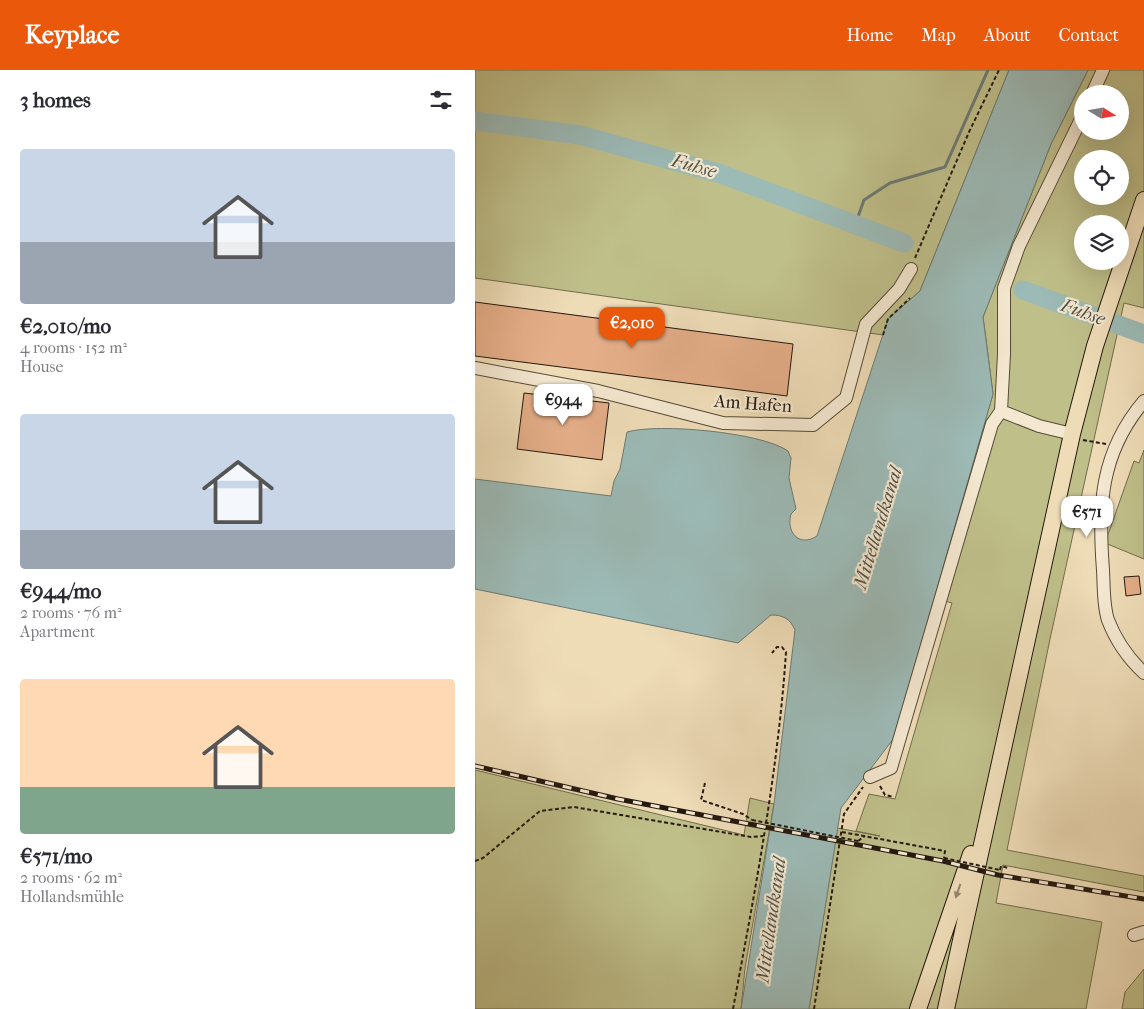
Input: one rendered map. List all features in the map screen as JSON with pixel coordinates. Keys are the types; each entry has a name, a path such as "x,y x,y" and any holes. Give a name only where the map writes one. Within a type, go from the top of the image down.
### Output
{"main road":[{"path":"946,1009 1072,434 1111,294 1144,200"},
{"path":"918,1009 996,779"}],"street":[{"path":"1096,85 1103,70"},
{"path":"873,776 891,768 991,424 1001,411 1004,354 1004,288 1019,246 1074,133"},
{"name":"Am Hafen","path":"475,368 598,391 723,423 813,425 846,398 866,324 899,289 911,269"},
{"path":"1144,401 1124,428 1115,446 1103,483 1101,505 1101,554 1108,618 1117,640 1130,660 1144,673"},
{"path":"1001,411 1039,426 1072,434"}],"path":[{"path":"911,269 969,132 999,70"},
{"path":"883,335 888,320 910,298"},
{"path":"1072,434 1084,440 1115,446"},
{"path":"733,1009 769,805 786,652 782,647 777,647 772,653"},
{"path":"815,1009 845,814 873,776 885,795 894,797"},
{"path":"705,784 701,800 743,814 752,820 858,841 865,836"},
{"path":"475,861 483,858 540,811 574,807 751,837 763,836"},
{"path":"842,832 945,852 944,858 1000,870 1001,866 1009,868"}],"green space":[{"path":"475,70 1009,70 920,291 888,319 883,335 475,278"},
{"path":"1088,70 1144,70 1144,308 1124,303 1050,639 1007,850 1144,876 1144,892 1003,865 996,903 1102,922 1086,1009 809,1009 837,828 880,836 856,831 869,794 895,799 952,603 934,598 993,394 983,317 1051,144 1074,98 1074,140 1129,140 1129,85 1080,85"},
{"path":"1144,450 1144,559 1105,543 1134,461 1139,463"},
{"path":"475,770 744,835 750,798 774,804 745,968 741,1009 475,1009"},
{"path":"1144,969 1144,1009 1122,1009 1125,992"}],"water":[{"name":"Mittellandkanal","path":"1009,70 1088,70 1080,85 1074,85 1074,98 1051,144 983,317 993,394 894,738 841,808 809,1009 741,1009 774,804 795,630 786,618 771,615 738,643 475,589 475,479 611,496 614,481 620,469 627,432 661,428 733,434 775,444 788,451 791,458 789,478 796,509 791,514 790,526 792,532 799,539 810,539 817,536 888,319 920,291"}],"building":[{"path":"475,302 793,344 787,396 475,356"},
{"path":"524,393 609,403 602,460 517,449"},
{"path":"1139,576 1141,594 1126,596 1124,577"}],"waterway":[{"path":"855,225 864,200 890,183 945,167 988,70"},
{"name":"Fuhse","path":"475,121 580,135 721,174 904,243"},
{"name":"Fuhse","path":"1023,290 1144,334"}],"railway":[{"path":"475,766 618,799 943,861 998,875 1144,899"}]}
